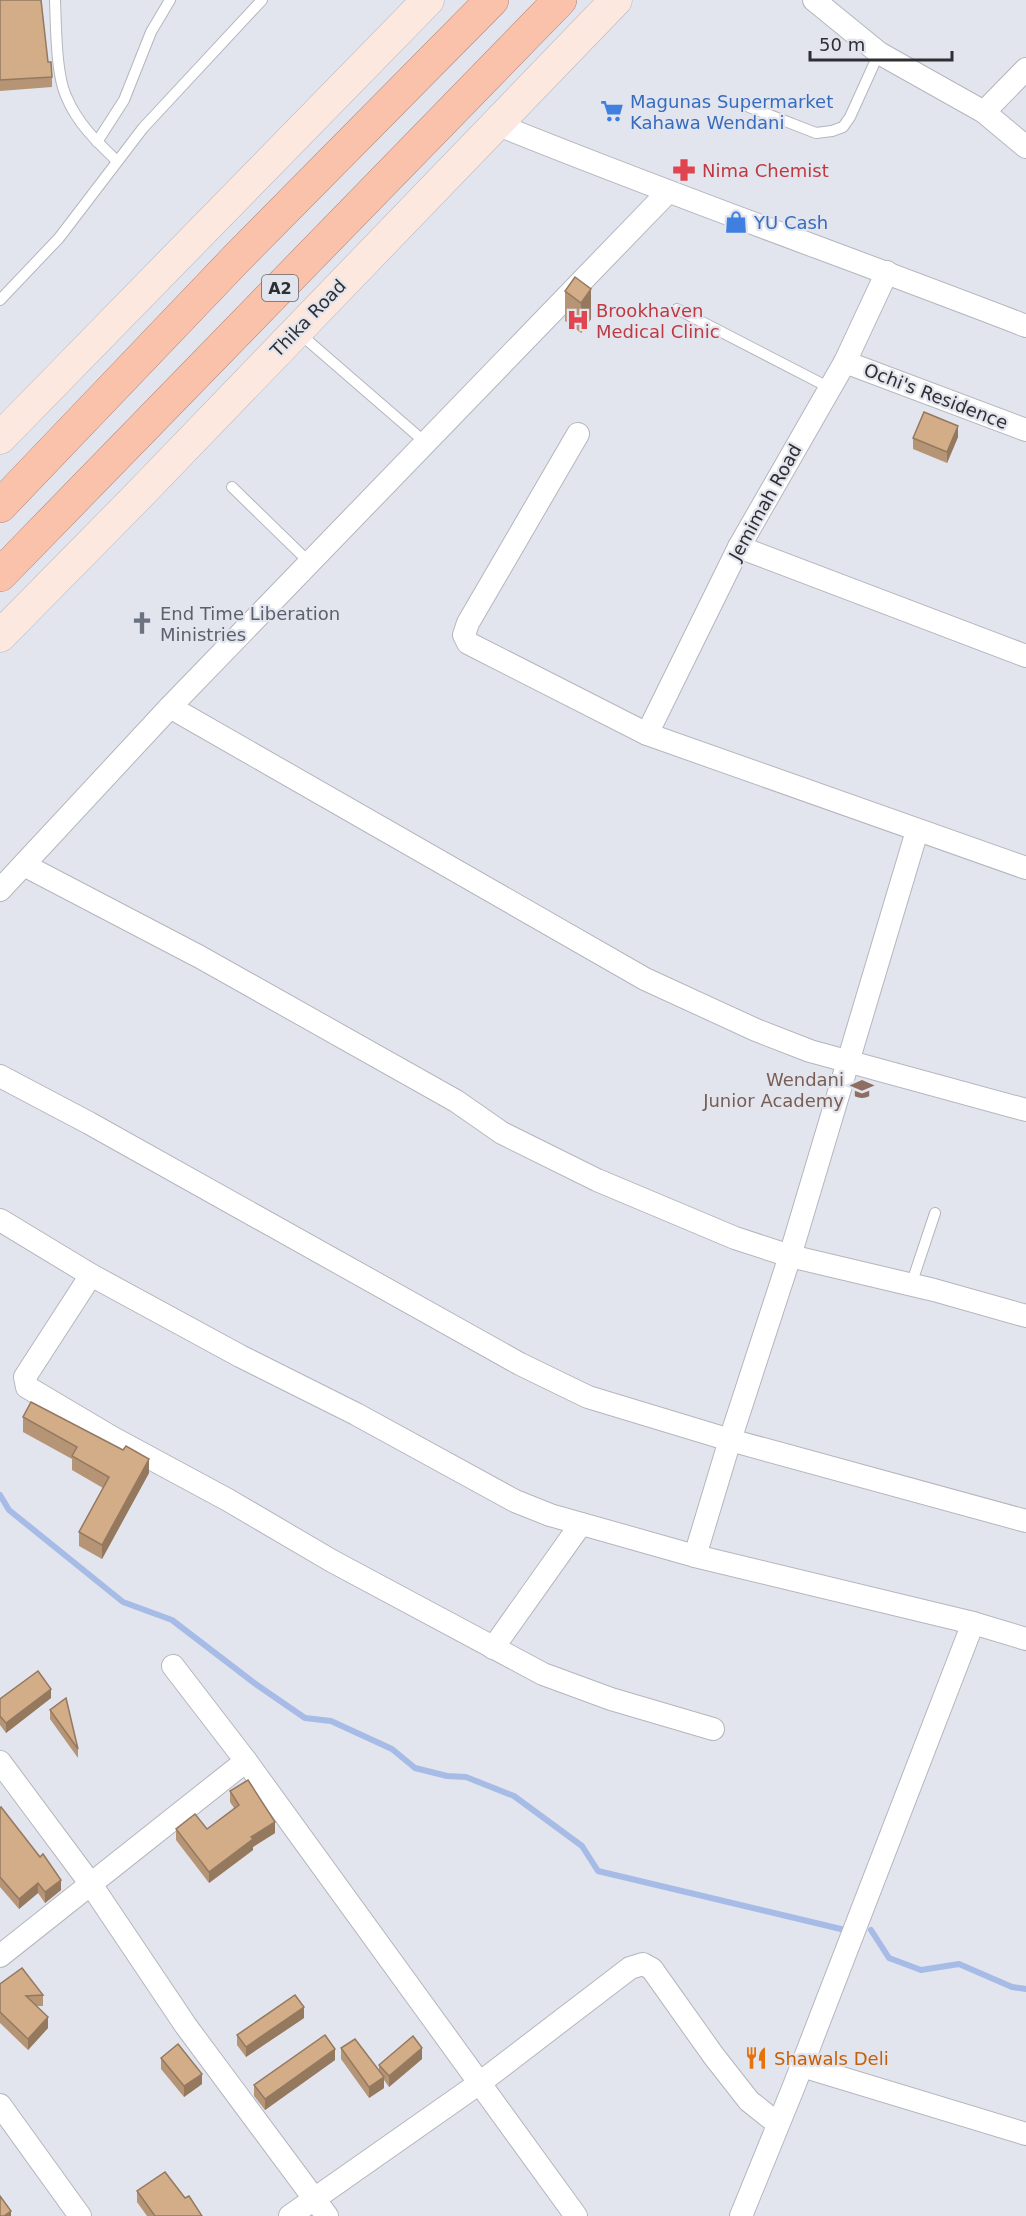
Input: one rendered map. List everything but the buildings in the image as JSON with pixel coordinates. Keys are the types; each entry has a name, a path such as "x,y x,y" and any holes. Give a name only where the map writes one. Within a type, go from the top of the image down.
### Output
{"highway":[{"path":"429,64 464,0"},
{"path":"0,506 236,259 492,0"},
{"name":"A2","path":"0,575 560,0"}],"main road":[{"path":"0,438 428,0"},
{"name":"Thika Road","path":"0,636 616,0"}],"street":[{"path":"815,0 879,53 984,112 1026,147"},
{"path":"984,112 1026,69"},
{"path":"496,124 668,192 887,272 1026,326"},
{"path":"0,890 170,707 668,192"},
{"name":"Jemimah Road","path":"647,734 739,547 845,362 887,272"},
{"name":"Ochi's Residence","path":"845,362 1026,430"},
{"path":"578,434 468,623 464,635 468,643 647,734 1026,868"},
{"path":"739,547 1026,656"},
{"path":"170,707 645,979 810,1052 1025,1106"},
{"path":"695,1557 730,1440 790,1256 917,831"},
{"path":"24,865 200,957 456,1101 502,1133 597,1180 735,1238 790,1256 911,1285 1026,1317"},
{"path":"0,1076 561,1385 588,1397 730,1440 1026,1521"},
{"path":"0,1220 91,1275 240,1356 366,1419 515,1500 550,1515 695,1557 973,1623 1026,1639"},
{"path":"91,1275 25,1377 27,1387 113,1438 543,1674 611,1699 713,1729"},
{"path":"493,1648 580,1524"},
{"path":"741,2216 802,2066 973,1623"},
{"path":"173,1666 246,1761 576,2216"},
{"path":"0,1956 246,1761"},
{"path":"0,1762 90,1883 186,2026 321,2207"},
{"path":"290,2216 321,2207 630,1968 643,1964 652,1969 749,2101 778,2124"},
{"path":"802,2066 1026,2134"},
{"path":"0,2105 80,2216"}],"lane":[{"path":"55,0 58,59 65,95 89,134 117,161"},
{"path":"97,142 124,100 151,32 170,0"},
{"path":"0,300 59,238 142,128 262,0"},
{"path":"749,107 816,133 843,127 850,117 879,53"},
{"path":"677,309 830,388"},
{"path":"297,330 426,443"},
{"path":"232,487 310,563"},
{"path":"911,1285 935,1213"}],"waterway":[{"path":"0,1495 9,1510 123,1602 172,1620 257,1685 305,1718 331,1721 392,1749 415,1768 447,1776 466,1777 514,1796 582,1846 598,1871 845,1930"},
{"path":"871,1930 889,1958 921,1970 959,1964 1012,1987 1026,1989"}],"place":[{"name":"Magunas Supermarket Kahawa Wendani","path":"612,111"},
{"name":"Nima Chemist","path":"684,170"},
{"name":"YU Cash","path":"736,222"},
{"name":"Brookhaven Medical Clinic","path":"578,320"},
{"name":"End Time Liberation Ministries","path":"142,623"},
{"name":"Wendani Junior Academy","path":"862,1089"},
{"name":"Shawals Deli","path":"756,2058"}]}
